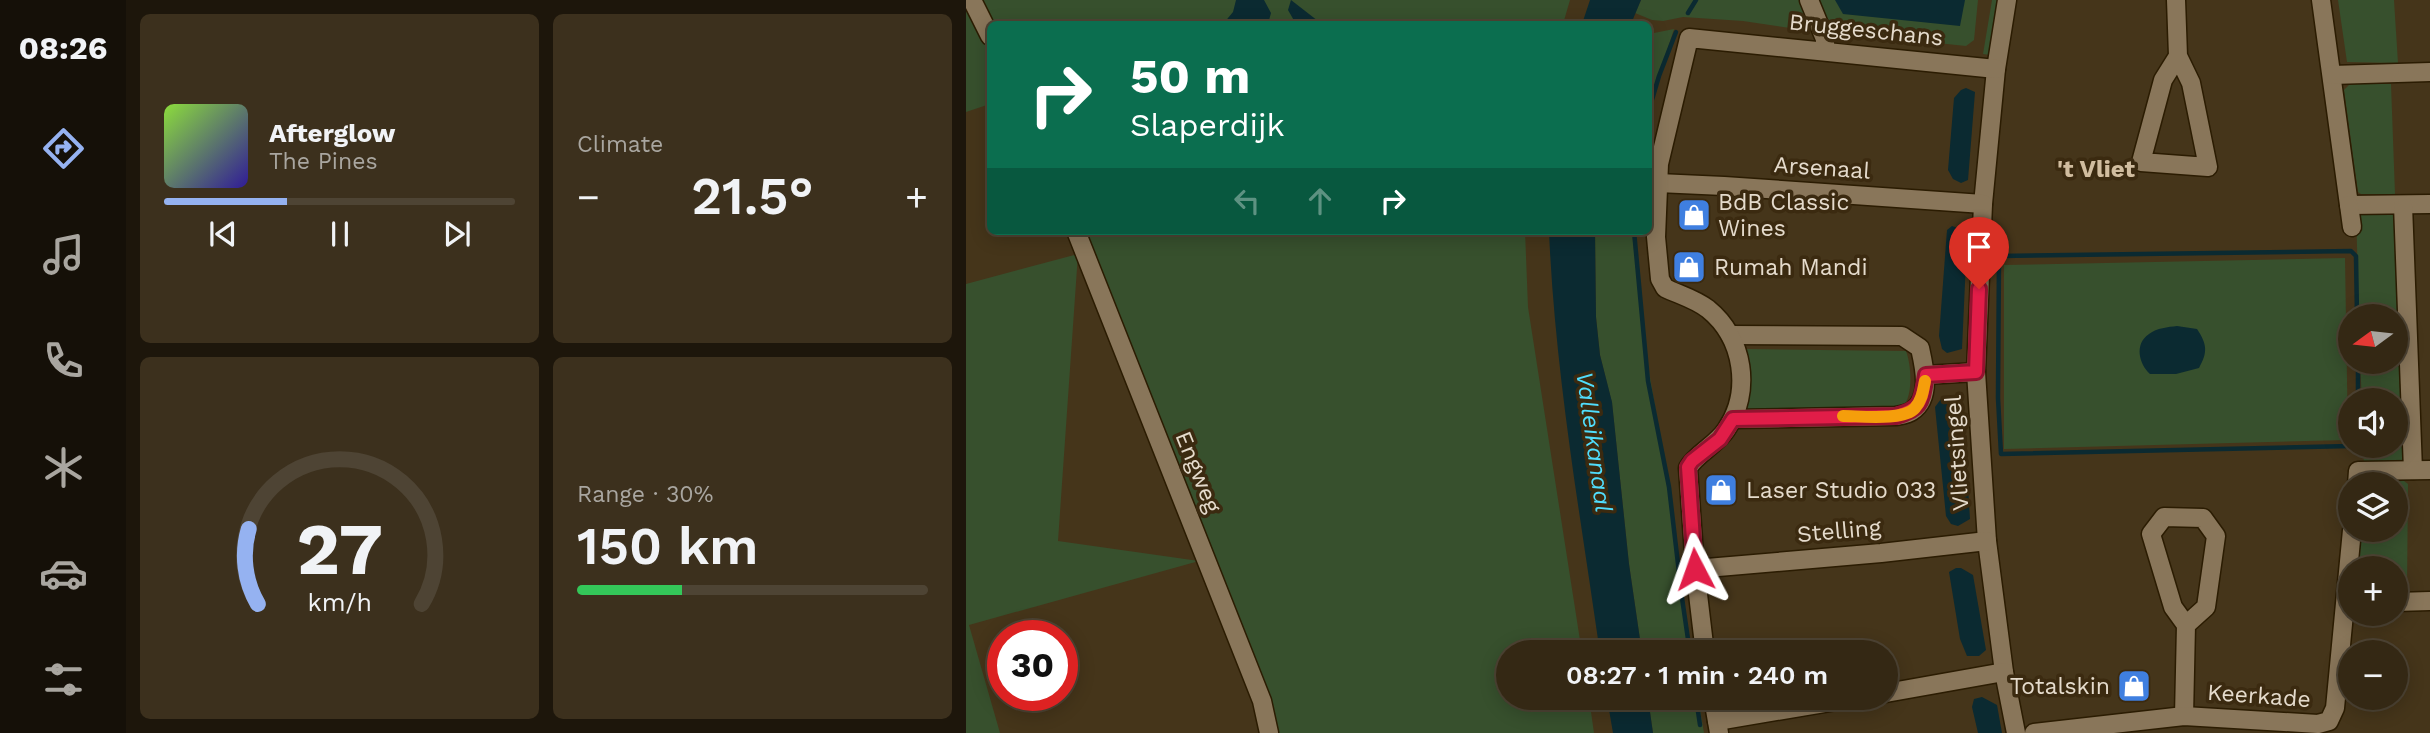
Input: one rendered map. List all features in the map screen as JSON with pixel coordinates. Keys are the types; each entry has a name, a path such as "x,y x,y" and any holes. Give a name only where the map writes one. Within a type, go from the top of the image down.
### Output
{"street":[{"path":"972,0 987,30"},
{"path":"1809,0 1825,38 1825,50"},
{"name":"Vlietsingel","path":"2007,0 1996,69 1983,204 1976,372 1987,541 2004,672 2016,733"},
{"path":"2176,0 2178,55 2190,83 2208,167 2141,162 2163,80 2178,55"},
{"path":"2321,0 2352,228"},
{"name":"Bruggeschans","path":"1658,183 1658,164 1689,38 1996,69"},
{"path":"2332,75 2430,72"},
{"path":"1658,183 1656,237 1660,279 1665,288 1708,309 1730,335 1742,377 1739,404 1733,419 1720,439 1688,467 1695,569 1703,640"},
{"name":"Arsenaal","path":"1658,183 1983,204"},
{"path":"2349,205 2430,204"},
{"path":"2358,472 2422,470 2403,205"},
{"name":"Engweg","path":"1078,235 1257,688 1269,733"},
{"path":"1730,335 1902,336 1920,348 1926,375 1922,397 1913,411 1896,416 1733,419"},
{"path":"1926,375 1976,372"},
{"path":"2184,716 2186,625 2173,607 2151,534 2164,517 2203,518 2216,536 2206,607 2186,625"},
{"name":"Stelling","path":"1695,569 1987,541"},
{"path":"2408,602 2430,601"},
{"name":"Keerkade","path":"2034,733 2184,716 2318,724 2329,721 2333,718 2335,708 2345,626"},
{"path":"1898,691 2004,672"},
{"path":"1718,727 1798,710"}],"green space":[{"path":"966,0 987,40 987,105 966,112"},
{"path":"977,0 1570,0 1564,21 988,21"},
{"path":"1641,0 1803,0 1818,32 1743,21 1683,17 1652,20 1635,13"},
{"path":"1818,0 1978,0 1974,40 1966,46 1832,32"},
{"path":"1992,0 1999,0 1990,55 1983,54"},
{"path":"2338,0 2394,0 2398,63 2347,62"},
{"path":"1674,29 1652,97 1652,33"},
{"path":"2350,84 2391,84 2395,194 2358,192 2344,90"},
{"path":"2356,211 2395,213 2399,304 2359,304"},
{"path":"1082,235 1525,235 1528,307 1580,640 1496,640 1496,710 1591,710 1594,733 1278,733"},
{"path":"1595,235 1632,235 1643,337 1665,464 1689,640 1640,640 1612,403 1600,355 1596,317"},
{"path":"1078,254 1058,541 1199,561 969,625 987,688 987,711 994,711 1000,733 966,733 966,284"},
{"path":"2345,258 2346,304 2338,304 2338,374 2347,374 2347,388 2338,388 2338,440 2004,449 2004,265"},
{"path":"1746,349 1906,351 1910,377 1908,399 1905,404 1898,406 1747,409"},
{"path":"2361,374 2402,374 2403,388 2361,388"},
{"path":"2364,458 2406,458 2403,462 2364,465"},
{"path":"2361,542 2407,542 2407,556 2359,556"},
{"path":"1650,710 1700,710 1704,733 1653,733"}],"water":[{"path":"1236,0 1264,0 1271,13 1269,21 1226,21 1233,12"},
{"path":"1291,0 1318,21 1294,21 1288,10"},
{"path":"1590,0 1641,0 1632,21 1583,21"},
{"path":"1835,0 1965,0 1960,26 1843,14"},
{"path":"1966,88 1975,92 1968,180 1961,183 1953,179 1948,170 1954,98"},
{"path":"1952,226 1960,229 1967,239 1962,349 1947,353 1942,349 1939,336 1947,230"},
{"name":"Valleikanaal","path":"1549,235 1595,235 1596,317 1600,355 1612,402 1629,564 1640,640 1598,640 1562,390"},
{"path":"2177,326 2197,329 2200,334 2205,353 2199,368 2176,374 2150,374 2141,360 2141,343 2155,330"},
{"path":"1947,397 1963,406 1970,519 1958,526 1951,524 1946,516 1935,407 1941,399"},
{"path":"1956,568 1973,575 1986,650 1979,656 1967,656 1960,639 1949,572"},
{"path":"1982,697 1997,705 2002,733 1978,733 1972,707 1974,699"},
{"path":"1609,710 1650,710 1653,733 1613,733"}],"waterway":[{"path":"1688,13 1696,0"},
{"path":"1652,100 1676,32"},
{"path":"1634,235 1648,381 1669,487 1680,581"},
{"path":"2338,446 2001,454 1998,398 1999,256 2351,251 2356,256 2357,304"},
{"path":"2358,374 2358,388"},
{"path":"1681,591 1688,640"},
{"path":"1698,710 1700,725"}],"slow traffic":[{"path":"1843,416 1896,416 1913,411 1922,397 1925,381"}],"place":[{"name":"BdB Classic Wines","path":"1694,215"},
{"name":"Rumah Mandi","path":"1689,267"},
{"name":"Laser Studio 033","path":"1721,490"},
{"name":"Totalskin","path":"2134,686"}],"district":[{"name":"'t Vliet","path":"2096,169"}],"route":[{"path":"1695,569 1688,467 1720,439 1733,419 1896,416 1913,411 1922,397 1926,375 1976,372 1979,289"}]}
